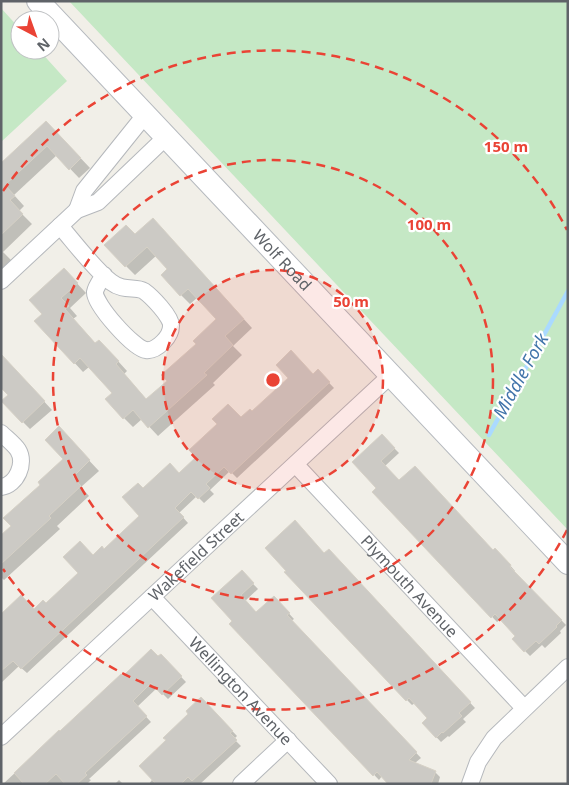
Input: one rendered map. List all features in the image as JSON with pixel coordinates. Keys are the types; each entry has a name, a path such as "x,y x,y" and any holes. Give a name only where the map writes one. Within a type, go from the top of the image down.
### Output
{"main road":[{"name":"Wolf Road","path":"38,1 568,563"}],"street":[{"path":"77,210 84,191 145,115"},
{"path":"1,281 77,210 98,202 166,137"},
{"path":"60,226 112,282 125,289 144,291 169,316 172,328 169,335 156,348 148,351 137,347 103,310 95,291 104,275"},
{"name":"Wakefield Street","path":"1,737 391,375"},
{"path":"1,433 18,451 22,464 15,478 4,487 1,487"},
{"name":"Plymouth Avenue","path":"296,464 524,708"},
{"name":"Wellington Avenue","path":"152,597 329,784"},
{"path":"470,784 478,762 504,728 568,667"},
{"path":"240,784 288,740"}],"green space":[{"path":"69,1 568,1 568,530"},
{"path":"1,8 10,18 10,60 48,60 67,81 1,142"}],"building":[{"path":"46,121 81,158 69,170 47,146 5,185 15,196 10,200 23,214 1,235 1,163"},
{"path":"153,218 244,319 225,336 233,345 204,373 207,375 148,428 133,410 123,419 105,399 112,393 80,358 74,364 34,321 42,314 29,300 64,268 78,283 61,298 69,306 65,309 95,343 99,340 119,361 116,364 146,399 167,381 161,375 196,344 193,341 216,319 188,289 180,296 161,275 167,269 147,247 125,267 104,245 126,225 135,234"},
{"path":"291,350 313,374 318,369 330,382 231,474 224,467 206,484 210,488 198,499 191,492 175,508 184,517 21,669 13,661 1,671 1,614 21,595 34,609 43,600 46,603 78,573 63,557 80,541 93,555 102,546 104,549 139,516 122,497 138,483 143,488 170,463 179,473 196,457 189,450 217,424 212,419 228,404 241,417 250,409 252,411 288,378 276,365"},
{"path":"1,354 45,401 22,423 1,401 8,395 1,388"},
{"path":"59,426 90,460 73,477 81,486 49,516 51,518 1,564 1,535 11,526 3,518 40,485 38,482 63,459 45,440"},
{"path":"382,434 395,448 381,461 399,480 415,466 493,550 495,548 511,565 510,567 562,620 539,644 536,641 524,652 512,639 515,636 495,614 491,618 372,492 376,488 352,462"},
{"path":"295,520 324,553 329,549 471,702 459,713 462,716 436,738 422,723 427,718 409,698 406,701 284,572 286,571 265,548"},
{"path":"242,570 254,583 241,595 256,612 274,596 290,613 287,615 417,752 409,760 436,771 431,784 388,784 377,772 373,776 229,624 232,621 211,598"},
{"path":"151,649 158,656 161,654 182,676 162,695 151,683 133,701 147,716 85,773 87,775 77,784 65,784 56,774 45,784 24,784 14,773 59,730 121,674 123,676"},
{"path":"201,697 233,731 230,733 237,740 192,781 188,777 181,784 156,784 139,766 166,740 163,738 188,714 186,711"}],"waterway":[{"name":"Middle Fork","path":"489,435 568,291"}]}
